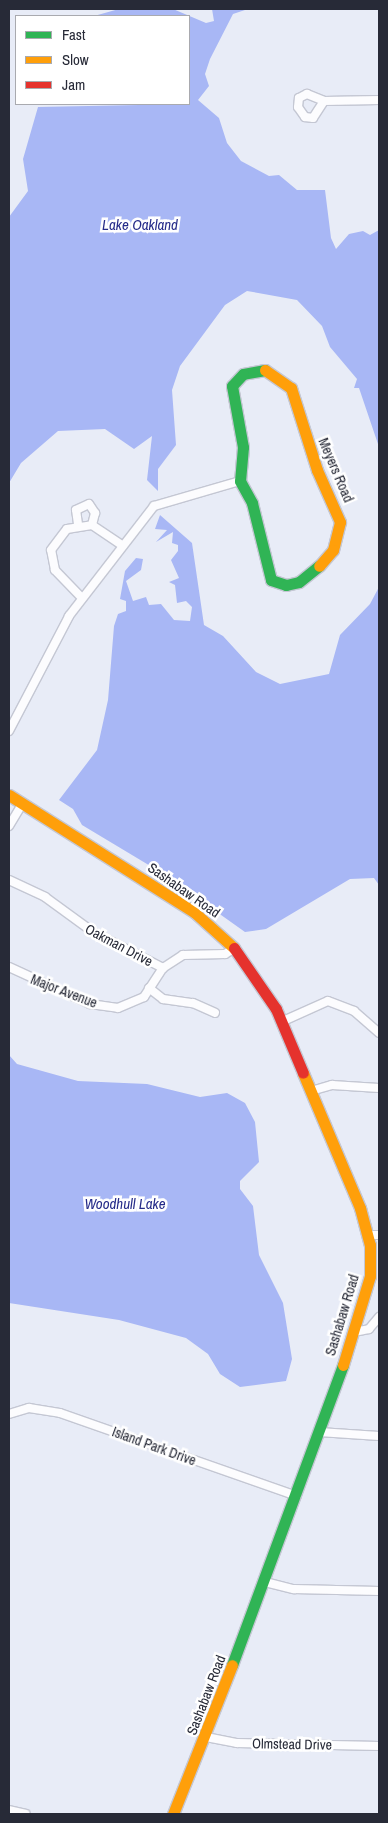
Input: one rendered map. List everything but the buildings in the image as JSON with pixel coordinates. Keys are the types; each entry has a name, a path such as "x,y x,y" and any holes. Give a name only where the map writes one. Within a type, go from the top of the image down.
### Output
{"street":[{"path":"324,101 379,100"},
{"name":"Meyers Road","path":"265,370 291,388 317,470 338,510 340,532 333,550 312,573 286,585 271,580 252,503 240,481 243,447 232,386 243,374 265,370"},
{"path":"9,731 82,598 154,506 240,481"},
{"path":"78,524 76,510 89,504 95,513 92,525"},
{"path":"82,598 55,570 51,550 67,529 78,524 92,525 123,546"},
{"name":"Sashabaw Road","path":"9,795 194,912 235,948 281,1022 373,1235 370,1276 354,1332 265,1582 206,1737 174,1814"},
{"path":"9,826 22,804"},
{"name":"Oakman Drive","path":"9,880 46,897 93,932 163,968 183,954 225,954 235,948"},
{"name":"Major Avenue","path":"9,967 90,1004 127,1006 149,988 163,968"},
{"path":"149,988 163,999 215,1013"},
{"path":"281,1022 328,1001 354,1011 379,1034"},
{"path":"311,1091 332,1085 379,1088"},
{"path":"354,1332 369,1329 379,1317"},
{"name":"Island Park Drive","path":"9,1414 29,1408 60,1413 297,1496"},
{"path":"319,1432 379,1436"},
{"path":"265,1582 294,1589 379,1591"},
{"name":"Olmstead Drive","path":"206,1737 237,1743 379,1746"},
{"path":"9,1810 26,1814"}],"water":[{"name":"Lake Oakland","path":"119,9 173,9 187,15 98,15"},
{"name":"Lake Oakland","path":"212,9 248,9 233,14 210,59 205,74 209,86 198,100 219,118 227,143 241,161 269,176 279,175 297,190 325,190 331,238 336,249 349,234 363,231 370,235 379,230 379,447 359,388 354,388 357,379 330,347 322,326 297,300 247,291 225,305 180,366 172,390 176,445 158,469 158,491 147,480 152,436 134,449 105,429 58,431 21,463 9,483 9,217 28,191 23,159 38,107 190,105 190,16 206,23 214,21"},
{"path":"160,515 192,543 204,625 223,636 256,672 280,684 329,674 340,635 370,604 379,587 379,885 374,878 350,879 266,929 245,932 162,873 82,825 73,809 59,800 97,750 108,700 114,626 118,614 126,611 126,601 120,599 125,571 136,558 143,559 141,570 126,581 133,601 146,597 149,605 161,604 174,620 190,621 192,607 186,601 177,603 175,585 169,582 179,578 171,560 178,551 178,545 172,543 173,532 156,542 167,530 155,529"},
{"name":"Woodhull Lake","path":"9,1055 17,1064 78,1081 147,1084 200,1097 227,1093 245,1103 255,1122 259,1162 240,1181 240,1189 253,1206 259,1255 283,1303 292,1359 286,1381 240,1387 220,1374 208,1354 186,1338 119,1320 9,1303"}],"traffic: fast":[{"path":"265,370 243,374 232,386 243,447 240,481 252,503 271,580 286,585 299,582 319,566"},
{"path":"232,1665 343,1365"}],"traffic: slow":[{"path":"265,370 291,388 317,470 340,522 333,550 319,566"},
{"path":"9,795 194,912 234,948"},
{"path":"303,1073 360,1208 370,1245 370,1276 343,1365"},
{"path":"173,1814 232,1665"}],"traffic: jam":[{"path":"234,948 276,1009 303,1073"}]}
